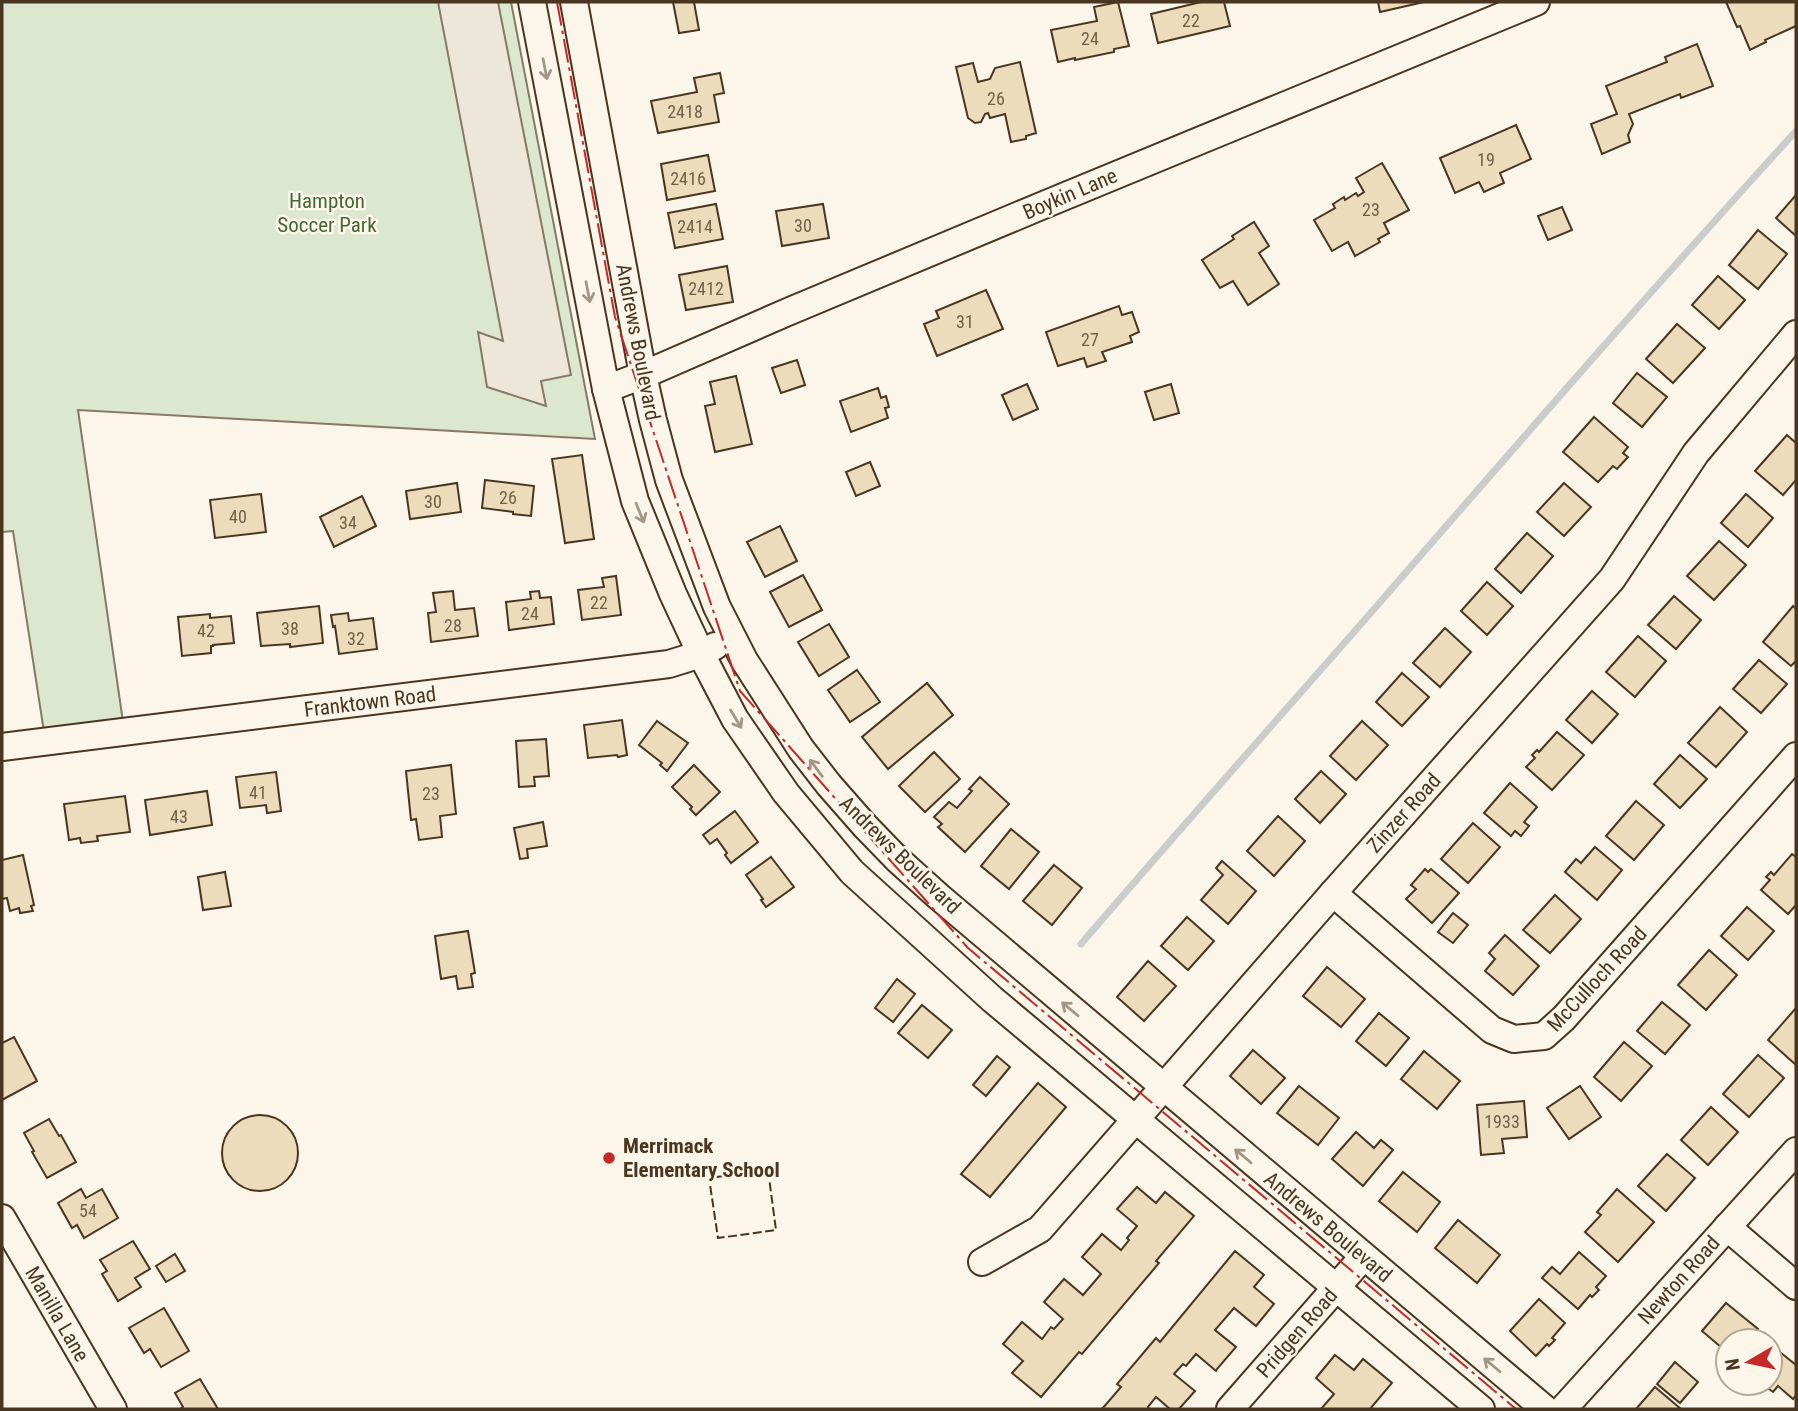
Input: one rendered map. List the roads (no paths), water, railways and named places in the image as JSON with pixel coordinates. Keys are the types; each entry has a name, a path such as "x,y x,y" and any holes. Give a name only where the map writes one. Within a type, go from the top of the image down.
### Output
{"street":[{"name":"Andrews Boulevard","path":"532,2 606,389 635,501 673,594 735,719 794,803 852,872 992,999 1481,1409"},
{"name":"Andrews Boulevard","path":"574,2 643,375 668,480 712,595 732,636 763,691 802,749 865,826 938,896 1545,1409"},
{"name":"Boykin Lane","path":"606,389 1020,214 1536,2"},
{"name":"Zinzer Road","path":"982,1262 1040,1229 1612,579 1696,453 1796,334"},
{"name":"Franktown Road","path":"2,747 669,664 701,654 732,636"},
{"name":"McCulloch Road","path":"1333,893 1492,1030 1514,1039 1544,1036 1564,1018 1796,756"},
{"name":"Newton Road","path":"1563,1409 1796,1151"},
{"name":"Manilla Lane","path":"2,1218 13,1262 113,1409"},
{"path":"1727,1227 1796,1286"},
{"name":"Pridgen Road","path":"1230,1409 1363,1257"}],"waterway":[{"path":"1081,944 1584,368 1796,131"}],"place":[{"name":"Merrimack Elementary School","path":"609,1158"}],"park label":[{"name":"Hampton Soccer Park","path":"327,213"}]}
